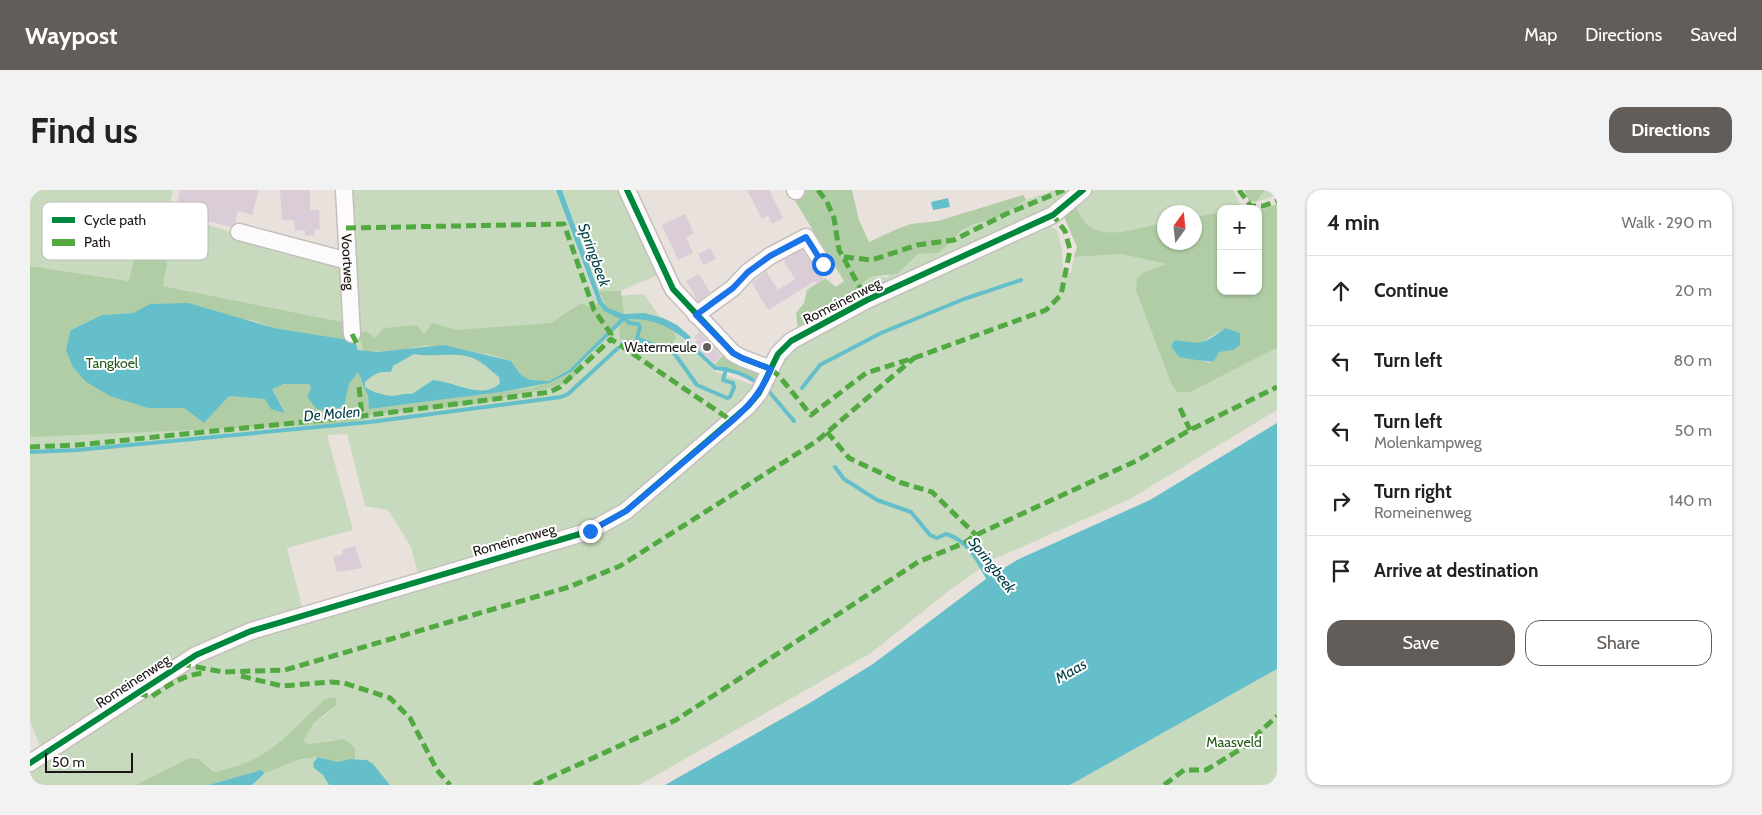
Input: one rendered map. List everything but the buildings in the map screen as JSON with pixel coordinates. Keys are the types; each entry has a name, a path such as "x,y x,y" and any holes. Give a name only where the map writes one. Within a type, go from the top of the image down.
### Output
{"street":[{"name":"Voortweg","path":"344,190 352,334"},
{"path":"627,190 673,289 733,353 742,358 766,381"},
{"name":"Romeinenweg","path":"30,763 196,655 251,631 590,531 626,511 743,411 766,381 778,354 791,341 821,324 1052,215 1083,190"},
{"path":"240,232 348,261"},
{"path":"696,315 733,288 755,267 806,237 823,264"}],"green space":[{"path":"30,190 173,190 170,202 42,202 42,260 134,260 130,281 30,266"},
{"path":"347,190 556,190 595,298 644,294 675,339 673,329 714,371 758,387 606,518 419,578 411,547 388,510 365,506 347,434 327,435 353,530 287,548 303,610 271,619 42,751 30,721 30,269 354,324"},
{"path":"562,190 621,190 662,273 621,291 598,291"},
{"path":"801,190 852,190 859,220 869,242 911,224 938,221 1023,195 1026,200 999,217 971,225 960,232 939,253 918,254 897,274 870,277 860,286 862,299 798,331 796,313 804,303 807,290 825,278 836,287 844,281 792,196"},
{"path":"1055,190 1075,191 1048,213 862,299 860,286 870,277 887,277 918,254 939,253 950,240 971,225 999,217 1026,200"},
{"path":"1087,190 1233,190 1241,205 1217,205 1217,213 1202,216 1202,205 1157,205 1157,224 1111,232 1100,231 1089,226 1081,217 1075,202"},
{"path":"1244,190 1265,190 1256,202 1249,201"},
{"path":"1265,190 1277,190 1277,195 1256,202"},
{"path":"1075,202 1081,217 1089,226 1100,231 1124,231 1157,224 1157,250 1202,250 1202,216 1217,213 1217,295 1262,295 1262,210 1277,204 1277,348 1190,392 1177,392 1171,383 1136,291 1137,278 1145,272 1166,264 1121,254 1074,257 1077,247 1064,217 1065,213","holes":["1225,328 1233,350 1219,351 1210,363 1195,358 1199,344"]},
{"path":"1047,224 1057,230 1062,249 1063,271 1071,273 1074,257 1121,254 1167,264 1157,268 1136,291 1171,383 1177,392 1190,392 1277,348 1277,410 1130,499 992,560 946,593 871,653 639,785 390,785 367,760 355,759 355,748 332,740 309,744 303,742 313,724 328,713 335,697 325,699 288,735 263,754 233,767 214,772 206,764 190,758 135,785 30,785 30,767 193,663 254,638 595,537 767,391 787,355 805,339 825,327"},
{"path":"208,225 344,267 347,323 163,286 168,260 208,260"},
{"path":"134,260 168,260 163,286 347,323 348,340 274,328 253,320 133,313 102,315 71,330 73,367 85,381 166,406 184,408 204,423 229,396 266,399 285,412 272,388 295,383 309,384 311,389 349,384 358,372 368,396 369,409 531,388 558,378 581,362 580,371 568,383 550,388 477,404 369,415 357,423 30,437 30,266 129,281"},
{"path":"598,291 621,291 624,314 608,308"},
{"path":"581,303 589,306 598,303 604,311 620,319 569,370 549,381 530,380 521,375 511,361 489,354 426,345 401,350 364,352 358,333 366,331 375,338 384,328 417,325 424,334 432,323 456,330 551,323"},
{"path":"643,318 673,329 676,338 669,348 620,339 619,325 627,320"},
{"path":"725,353 765,375 758,379 714,365"},
{"name":"Maasveld","path":"1277,669 1277,785 1070,785"},
{"path":"335,697 337,704 313,724 303,742 309,744 344,739 355,748 355,759 338,762 318,757 298,760 265,773 261,770 208,785 135,785 190,758 199,759 214,772 249,761 276,745 325,699"},
{"path":"318,757 313,763 314,768 325,777 329,785 252,785 265,773 282,765"}],"water":[{"name":"Tangkoel","path":"556,190 562,190 602,301 608,308 624,314 644,313 663,318 677,325 691,337 687,341 666,327 651,321 626,319 571,372 549,383 501,392 369,409 368,396 358,372 349,384 344,406 329,411 317,409 307,397 311,389 309,384 284,384 272,389 285,413 271,409 265,399 229,396 204,423 184,408 148,408 110,396 85,381 73,367 66,350 71,330 102,315 133,313 150,304 188,303 274,328 355,341 358,350 377,352 444,345 511,361 521,375 530,380 549,381 569,370 620,319 604,311 598,303","holes":["414,354 463,355 470,357 483,364 499,377 500,383 493,388 477,390 433,380 412,394 392,396 378,393 365,387 365,382 374,375 391,372 393,366"]},
{"path":"948,198 950,207 933,210 931,202"},
{"path":"1225,328 1240,333 1240,345 1233,350 1219,352 1214,361 1179,357 1171,346 1175,340 1202,342"},
{"name":"Maas","path":"1277,423 1277,669 1070,785 665,785 808,704 873,664 986,579 1019,559 1150,500"},
{"path":"318,757 338,762 350,759 367,760 373,764 390,785 329,785 323,775 314,768 313,763"},
{"path":"261,770 265,773 252,785 208,785"}],"waterway":[{"path":"802,388 820,365 881,333 964,299 1021,280"},
{"path":"624,317 629,323 638,324 640,327 637,338 674,353 697,385 727,398 730,397 734,387 733,383 723,380 726,369"},
{"name":"Springbeek","path":"685,336 691,345 715,368 739,373 760,384"},
{"name":"De Molen","path":"622,344 627,342 638,346 643,342"},
{"name":"De Molen","path":"30,452 77,450 370,422 561,397 568,394 618,348"},
{"name":"Springbeek","path":"766,388 794,421"},
{"name":"Springbeek","path":"835,467 844,479 877,500 911,512 930,535 937,538 946,534 961,541 972,552 989,580"}],"marked path":[{"path":"818,190 827,202 834,218 839,250 867,300"},
{"path":"844,257 872,260 917,245 954,240 1006,214 1064,190"},
{"path":"1239,190 1251,206 1263,206 1277,201"},
{"path":"771,369 811,415 866,373 914,358 1046,310 1061,295 1070,250 1065,231 1053,215"},
{"path":"346,228 564,224 594,310 611,334 611,339"},
{"path":"352,334 358,346"},
{"path":"30,447 77,445 362,416 550,392 560,387 611,339 732,421"},
{"path":"181,664 223,672 285,670 569,587 620,566 817,441 914,358"},
{"path":"359,387 362,416"},
{"path":"534,785 676,720 918,562 964,543 976,535 1136,461 1190,430 1277,387"},
{"path":"1180,408 1190,430"},
{"path":"827,432 849,458 902,483 932,492 976,535"},
{"path":"138,693 151,697 184,678 206,673"},
{"path":"241,676 282,686 330,682 344,683 390,698 410,718 437,770 450,785"},
{"path":"1164,785 1184,770 1206,770 1241,749 1277,716"}],"cycle path":[{"path":"627,190 673,289 733,353 771,369"},
{"path":"30,763 196,655 251,631 590,531 626,511 748,406 759,393 778,354 791,341 867,300 1053,215 1083,190"}],"place":[{"name":"Watermeule","path":"707,347"}],"route":[{"path":"590,531 626,511 732,421 748,406 767,380 771,369 733,353 696,315 717,301 748,272 770,256 806,237 823,264"}]}
